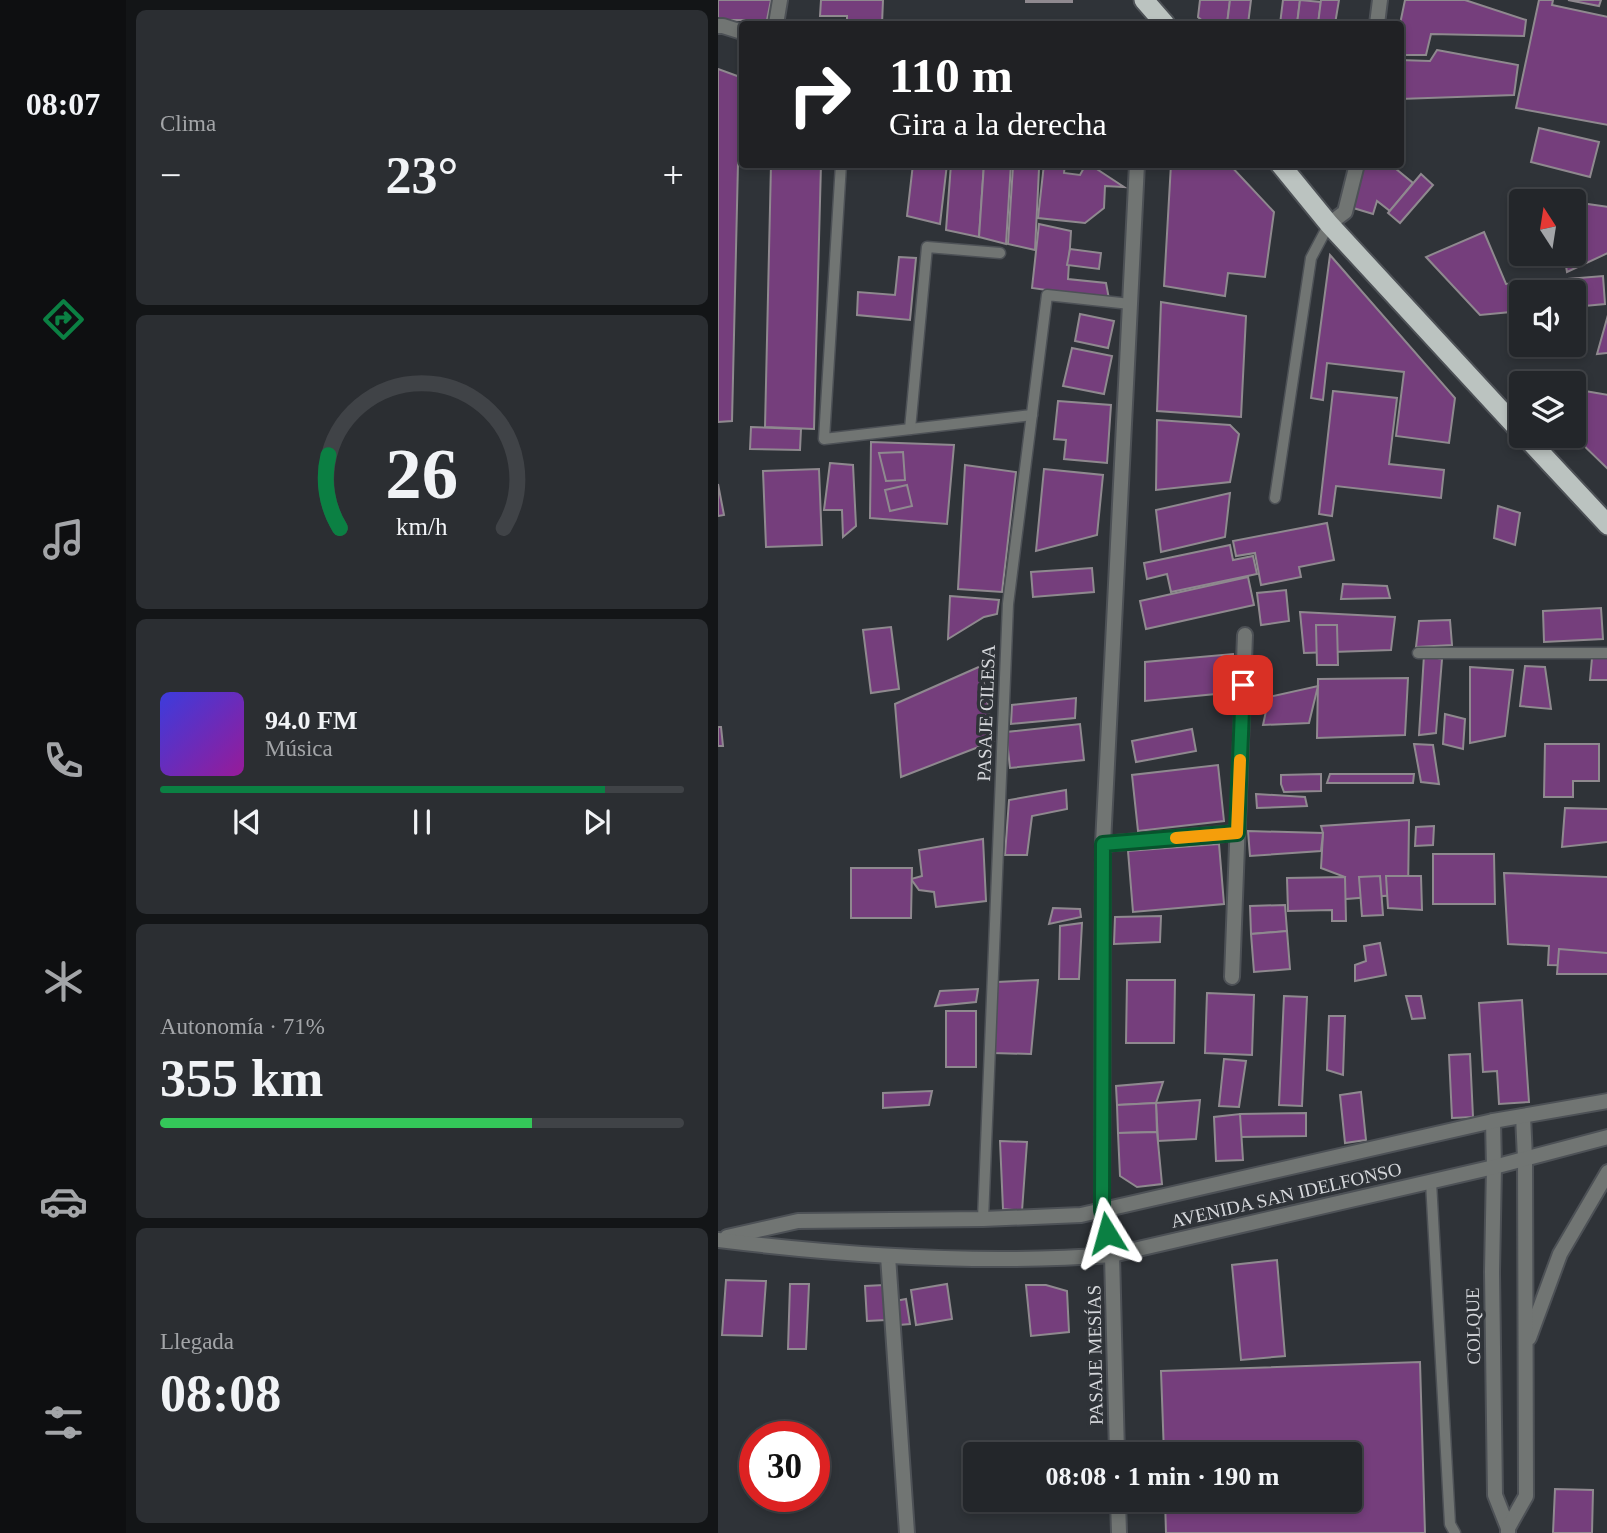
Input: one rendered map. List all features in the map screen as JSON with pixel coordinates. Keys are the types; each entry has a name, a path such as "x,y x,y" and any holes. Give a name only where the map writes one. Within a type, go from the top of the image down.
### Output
{"highway":[{"path":"1283,168 1329,225 1509,419"},
{"path":"1536,448 1608,524"}],"street":[{"path":"776,21 780,0"},
{"path":"1377,21 1380,0"},
{"path":"718,26 739,31"},
{"name":"PASAJE MESÍAS","path":"1117,1442 1112,1255 1102,1210 1103,844 1137,168"},
{"path":"1329,225 1345,212 1356,168"},
{"path":"1232,977 1245,635"},
{"path":"1103,844 1237,833"},
{"name":"AVENIDA SAN IDELFONSO","path":"718,1239 798,1221 983,1219 1081,1214 1493,1121 1608,1101"},
{"name":"COLQUE","path":"1508,1530 1526,1496 1523,1116"},
{"name":"COLQUE","path":"1493,1121 1495,1495 1508,1530"},
{"name":"AVENIDA SAN IDELFONSO","path":"718,1239 798,1250 888,1256 975,1258 1112,1255 1431,1182 1608,1137"},
{"name":"COLQUE","path":"1526,1346 1560,1254 1608,1172"},
{"path":"888,1256 907,1533"},
{"path":"1118,1512 1119,1533"}],"lane":[{"path":"841,168 824,439 1032,415"},
{"path":"1275,498 1311,258 1329,225"},
{"path":"910,429 927,247 1000,253"},
{"name":"PASAJE CILESA","path":"983,1219 1008,604 1047,295 1130,304"},
{"path":"1418,653 1608,653"},
{"path":"1431,1182 1450,1524 1455,1533"}],"building":[{"path":"718,0 771,0 767,20 718,20"},
{"path":"821,0 883,0 882,21 847,21 847,16 820,16"},
{"path":"1072,0 1072,2 1026,2"},
{"path":"1200,0 1230,0 1227,21 1203,21 1198,17"},
{"path":"1230,0 1251,0 1248,21 1227,21"},
{"path":"1283,0 1300,0 1297,21 1280,21"},
{"path":"1300,0 1321,2 1318,21 1297,21"},
{"path":"1321,0 1339,0 1336,21 1318,21"},
{"path":"1405,0 1465,0 1526,20 1524,36 1431,34 1426,55 1404,55 1404,21 1401,21"},
{"path":"1539,0 1553,0 1552,5 1608,17 1608,125 1516,108"},
{"path":"1568,0 1601,0 1599,6"},
{"path":"1437,50 1518,65 1514,95 1404,99 1404,60 1430,61"},
{"path":"718,69 739,77 739,120 732,421 718,422"},
{"path":"1539,128 1599,142 1590,177 1531,162"},
{"path":"771,168 821,168 814,429 765,427"},
{"path":"913,168 947,168 940,224 907,216"},
{"path":"951,168 984,168 979,237 946,230"},
{"path":"984,168 1011,168 1006,244 979,237"},
{"path":"1013,168 1039,169 1035,250 1008,244"},
{"path":"1044,168 1065,168 1064,173 1080,175 1084,168 1095,168 1124,187 1105,186 1104,208 1085,223 1038,218"},
{"path":"1171,168 1233,168 1274,212 1265,277 1228,273 1225,296 1164,286"},
{"path":"1362,168 1395,168 1413,183 1390,211 1377,201 1373,214 1350,207"},
{"path":"1421,174 1433,185 1400,223 1388,213"},
{"path":"1586,204 1608,207 1608,253 1586,263"},
{"path":"1039,224 1071,231 1068,279 1106,283 1109,299 1032,288"},
{"path":"1484,232 1506,284 1509,284 1509,312 1480,315 1426,257"},
{"path":"1070,249 1101,253 1099,269 1067,265"},
{"path":"1330,255 1455,398 1449,443 1396,436 1404,372 1327,363 1323,400 1311,398"},
{"path":"899,257 916,258 910,320 857,315 858,292 895,295"},
{"path":"1566,266 1580,266 1567,272"},
{"path":"1603,276 1605,304 1586,306 1586,280 1554,280"},
{"path":"1161,302 1246,316 1241,417 1157,411"},
{"path":"1080,314 1114,321 1108,348 1075,341"},
{"path":"1608,315 1608,353 1597,354"},
{"path":"1072,348 1112,356 1104,394 1063,386"},
{"path":"1333,391 1397,398 1389,464 1444,470 1441,498 1336,486 1332,516 1319,514"},
{"path":"1586,391 1608,395 1608,469 1586,448"},
{"path":"1058,401 1111,405 1107,463 1064,459 1066,440 1054,439"},
{"path":"1157,420 1230,425 1239,434 1230,482 1156,490"},
{"path":"751,427 801,429 800,450 750,449"},
{"path":"871,442 954,445 947,524 870,518"},
{"path":"903,452 905,480 886,481 879,453"},
{"path":"830,463 853,465 856,526 843,537 842,510 824,510"},
{"path":"965,465 1016,472 1002,592 958,589"},
{"path":"819,469 822,545 766,547 763,471"},
{"path":"1044,469 1103,475 1097,535 1036,551"},
{"path":"718,484 724,515 718,516"},
{"path":"907,485 912,506 890,511 885,490"},
{"path":"1230,493 1225,537 1161,552 1156,510"},
{"path":"1498,506 1520,513 1515,545 1494,538"},
{"path":"1327,523 1334,560 1299,567 1301,577 1261,585 1255,553 1236,556 1233,541"},
{"path":"1230,545 1233,560 1253,556 1257,574 1171,592 1167,574 1147,579 1144,563"},
{"path":"1092,568 1094,592 1033,597 1031,572"},
{"path":"1248,577 1254,605 1146,629 1140,601"},
{"path":"1343,584 1387,586 1390,598 1341,599"},
{"path":"1286,590 1289,621 1261,625 1257,593"},
{"path":"950,596 999,600 997,614 984,617 948,639"},
{"path":"1601,608 1603,639 1544,642 1543,611"},
{"path":"1300,612 1395,617 1391,650 1304,653"},
{"path":"1450,620 1452,645 1416,647 1419,621"},
{"path":"1316,625 1337,625 1338,665 1317,665"},
{"path":"891,627 899,689 871,693 863,630"},
{"path":"1233,654 1236,692 1145,701 1145,662"},
{"path":"1424,655 1442,659 1436,733 1419,735"},
{"path":"1592,658 1608,658 1608,680 1590,680"},
{"path":"981,666 994,741 901,777 895,704"},
{"path":"1525,666 1545,667 1551,709 1520,706"},
{"path":"1470,667 1513,670 1505,736 1470,743"},
{"path":"1408,678 1405,735 1317,738 1318,679"},
{"path":"1318,686 1309,723 1263,725 1269,697"},
{"path":"1076,698 1075,718 1011,724 1012,705"},
{"path":"1445,714 1465,719 1463,749 1443,744"},
{"path":"1080,724 1084,760 1010,768 1006,732"},
{"path":"718,727 721,727 723,746 718,746"},
{"path":"1192,729 1196,751 1136,762 1132,741"},
{"path":"1414,744 1433,745 1439,784 1421,782"},
{"path":"1545,744 1599,744 1599,781 1573,781 1573,797 1544,797"},
{"path":"1218,765 1224,821 1138,831 1132,775"},
{"path":"1321,774 1321,791 1284,792 1281,784 1281,775"},
{"path":"1330,774 1414,774 1413,783 1327,783"},
{"path":"1066,790 1067,809 1032,816 1027,855 1005,855 1009,800"},
{"path":"1256,794 1305,797 1307,806 1257,808"},
{"path":"1565,808 1608,809 1608,842 1562,847"},
{"path":"1409,820 1408,894 1333,900 1345,877 1321,868 1321,826"},
{"path":"1434,826 1433,845 1415,846 1416,827"},
{"path":"1248,831 1323,833 1321,851 1250,856"},
{"path":"983,839 986,901 936,907 934,892 919,890 911,879 922,876 919,850"},
{"path":"1219,844 1224,904 1133,912 1128,851"},
{"path":"1433,854 1494,854 1495,904 1433,904"},
{"path":"851,868 912,868 911,918 851,918"},
{"path":"1504,873 1608,877 1608,966 1548,965 1549,946 1508,944"},
{"path":"1380,876 1383,915 1362,916 1359,877"},
{"path":"1386,876 1421,876 1422,910 1388,908"},
{"path":"1345,877 1346,921 1332,921 1332,910 1288,911 1287,878"},
{"path":"1285,905 1287,931 1251,934 1250,906"},
{"path":"1053,908 1080,909 1081,917 1049,924"},
{"path":"1161,916 1160,942 1114,944 1115,917"},
{"path":"1082,923 1079,979 1059,979 1060,926"},
{"path":"1287,931 1290,969 1254,972 1251,934"},
{"path":"1380,943 1386,975 1355,981 1355,965 1366,961 1364,946"},
{"path":"1559,949 1608,953 1608,974 1557,974"},
{"path":"1038,980 1031,1054 993,1053 997,982"},
{"path":"1127,980 1175,980 1174,1043 1126,1043"},
{"path":"978,989 976,1002 935,1006 940,991"},
{"path":"1207,993 1254,995 1252,1055 1205,1053"},
{"path":"1284,996 1307,997 1302,1106 1279,1105"},
{"path":"1406,996 1421,996 1425,1018 1412,1019"},
{"path":"1522,1000 1529,1102 1499,1104 1497,1071 1483,1072 1479,1003"},
{"path":"946,1011 976,1011 976,1067 946,1067"},
{"path":"1329,1016 1345,1016 1343,1075 1327,1070"},
{"path":"1470,1054 1473,1117 1452,1118 1449,1055"},
{"path":"1224,1059 1246,1061 1239,1107 1219,1106"},
{"path":"1163,1082 1156,1103 1117,1105 1116,1086"},
{"path":"932,1091 929,1105 883,1108 883,1093"},
{"path":"1361,1092 1366,1140 1345,1143 1340,1095"},
{"path":"1200,1100 1196,1139 1158,1141 1156,1103"},
{"path":"1156,1103 1157,1132 1118,1133 1117,1105"},
{"path":"1306,1113 1306,1136 1240,1137 1240,1114"},
{"path":"1240,1114 1243,1160 1216,1161 1214,1117"},
{"path":"1157,1132 1162,1184 1137,1187 1120,1176 1118,1133"},
{"path":"1000,1141 1027,1142 1022,1211 1003,1209"},
{"path":"1277,1260 1285,1356 1241,1360 1232,1265"},
{"path":"726,1280 766,1281 762,1336 722,1335"},
{"path":"790,1284 809,1284 806,1349 788,1349"},
{"path":"947,1284 952,1319 916,1325 911,1290"},
{"path":"884,1285 886,1320 867,1321 865,1286"},
{"path":"1026,1285 1046,1285 1067,1291 1069,1332 1031,1336"},
{"path":"906,1299 910,1324 899,1325 895,1301"},
{"path":"1420,1362 1425,1533 1166,1533 1165,1512 1362,1512 1362,1442 1164,1442 1161,1371"},
{"path":"1555,1489 1593,1490 1592,1533 1553,1533"}],"slow traffic":[{"path":"1176,838 1237,833 1240,760"}],"route":[{"path":"1107,1233 1102,1210 1103,844 1237,833 1243,685"}]}
